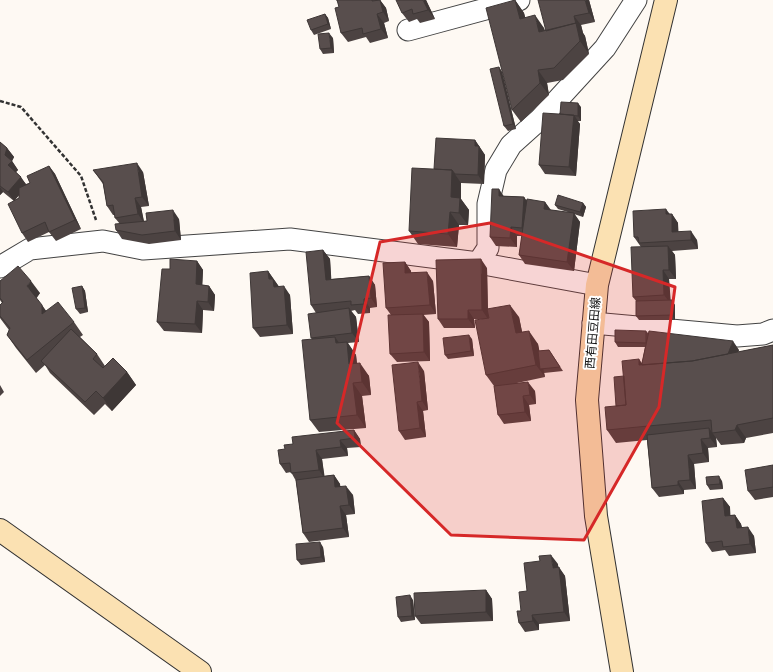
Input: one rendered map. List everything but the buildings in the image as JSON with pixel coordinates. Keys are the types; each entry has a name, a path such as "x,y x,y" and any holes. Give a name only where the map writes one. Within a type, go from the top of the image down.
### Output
{"main road":[{"name":"西有田豆田線","path":"622,672 596,516 587,400 597,285 666,0"},
{"path":"0,530 200,672"}],"street":[{"path":"408,30 520,0"},
{"path":"478,263 488,248 488,204 496,170 511,144 540,119 605,48 636,0"},
{"path":"0,267 30,249 103,241 144,249 290,239 478,263 597,285"},
{"path":"593,323 737,336 763,334 773,330"}],"path":[{"path":"0,101 22,108 81,176 103,241"}],"highlighted area":[{"path":"490,223 675,287 659,407 584,540 451,535 337,423 380,242"}]}
